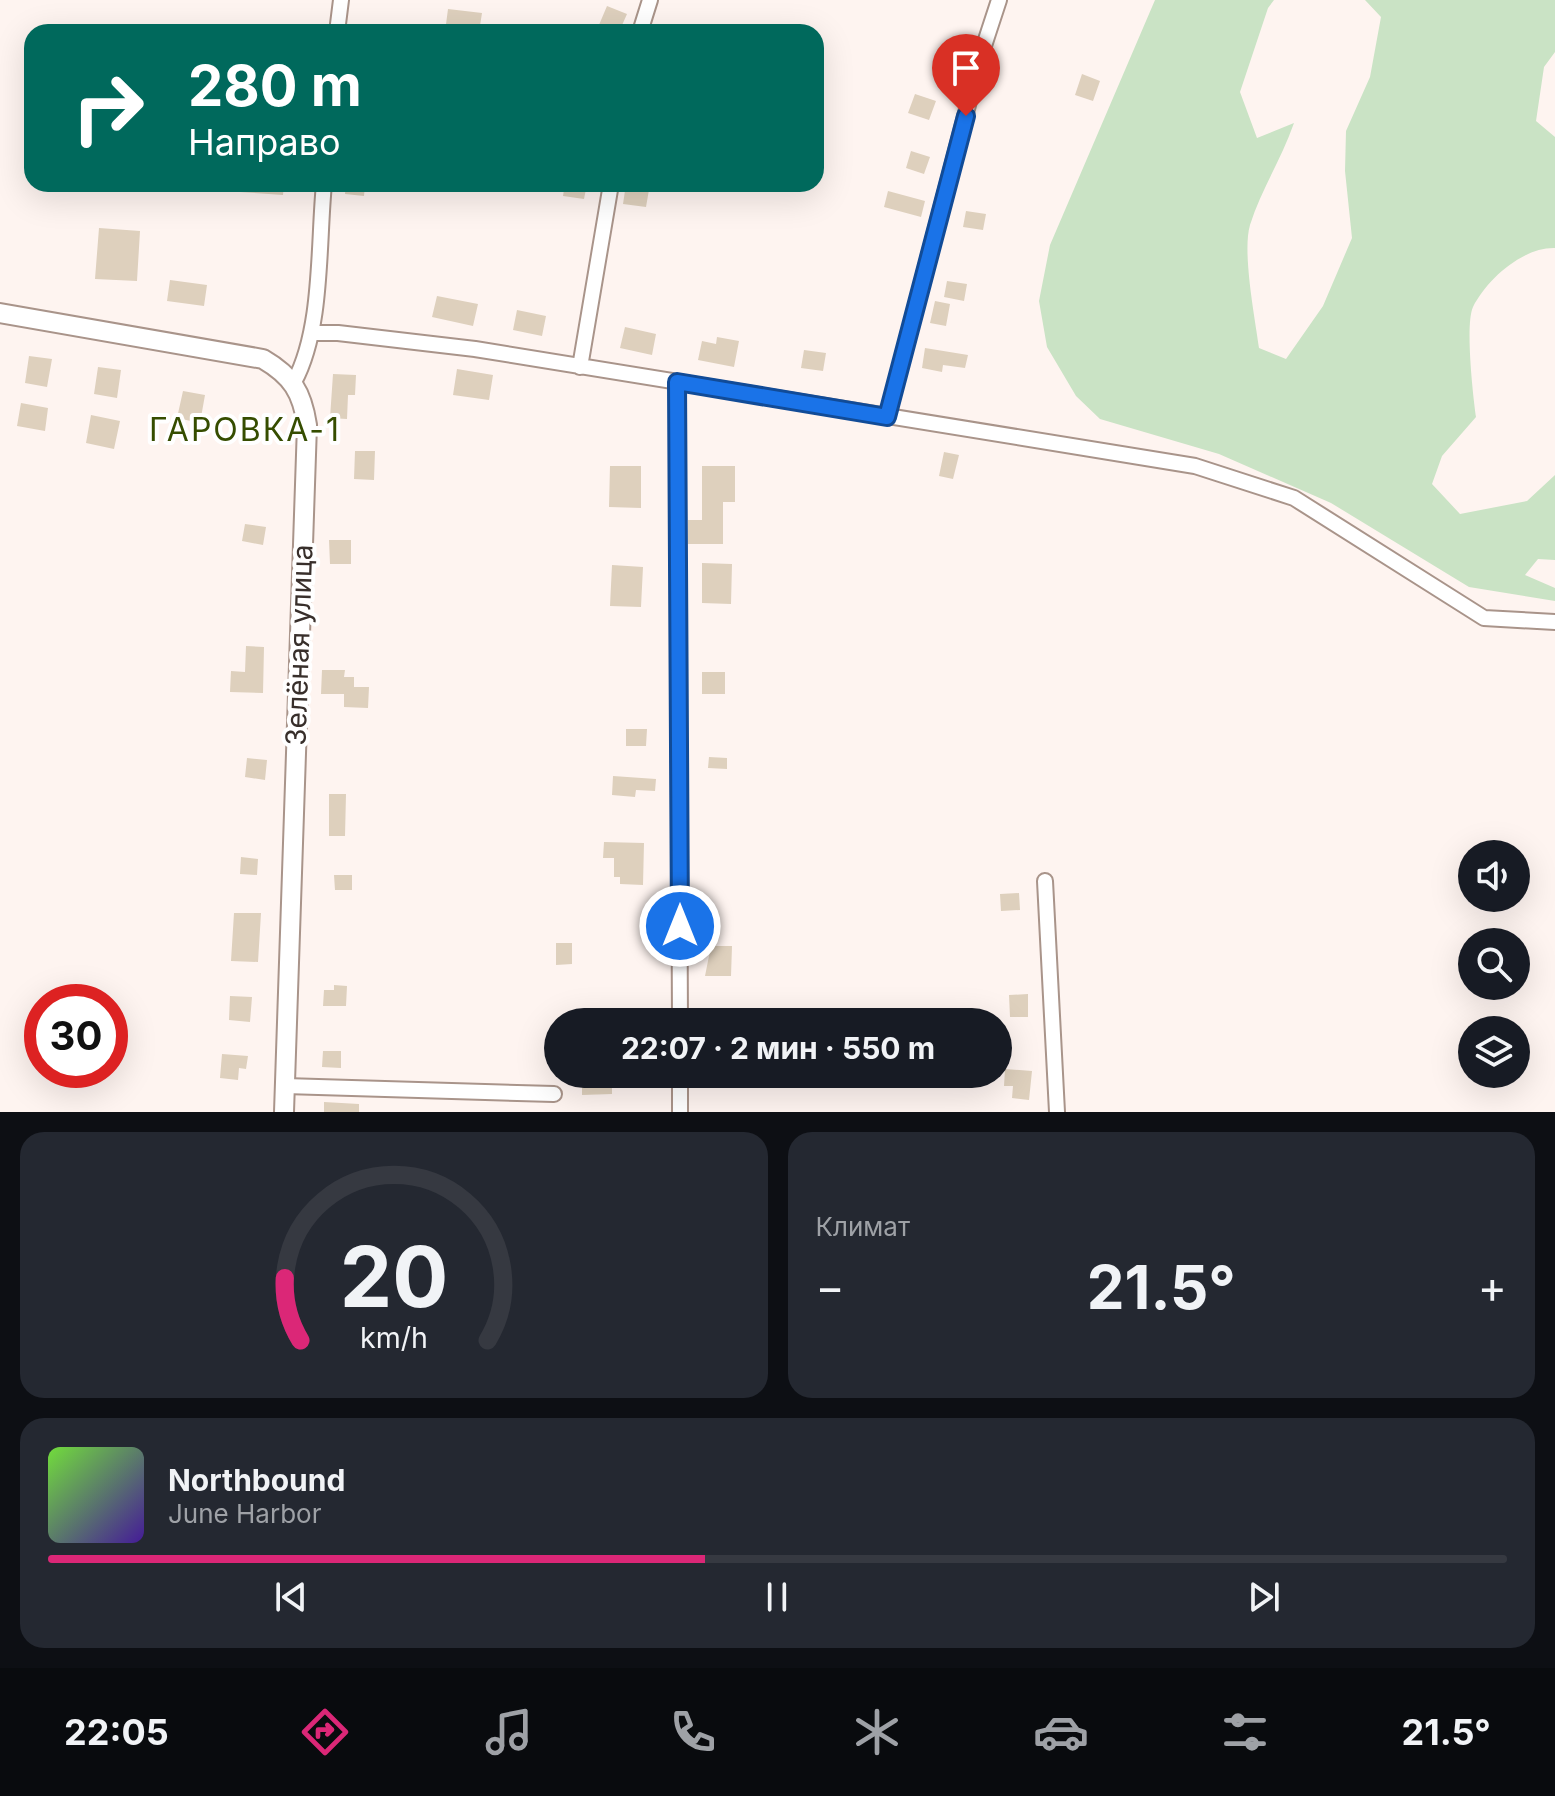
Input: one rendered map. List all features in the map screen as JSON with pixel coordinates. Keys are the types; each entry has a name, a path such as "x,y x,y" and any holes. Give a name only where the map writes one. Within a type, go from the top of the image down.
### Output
{"main road":[{"path":"0,313 234,352 263,359 294,382"},
{"name":"Зелёная улица","path":"284,1112 307,425 303,399 294,382"}],"street":[{"path":"338,24 341,0"},
{"path":"642,24 650,0"},
{"path":"887,417 981,55 999,0"},
{"path":"294,382 303,366 311,333 323,192"},
{"path":"580,367 610,192"},
{"path":"311,333 395,338 1211,470 1294,498 1484,618 1555,622"},
{"path":"677,382 680,1008"},
{"path":"1045,881 1057,1112"},
{"path":"285,1086 554,1094"},
{"path":"680,1088 680,1112"}],"green space":[{"path":"1155,0 1274,0 1268,8 1240,92 1257,138 1294,123 1250,225 1247,251 1259,348 1286,359 1323,306 1352,238 1345,171 1346,131 1370,77 1381,17 1365,0 1555,0 1555,52 1544,67 1536,121 1555,137 1555,248 1531,253 1507,267 1487,286 1473,307 1470,344 1476,417 1442,456 1432,484 1460,514 1527,501 1555,475 1555,560 1538,559 1525,575 1555,588 1555,601 1469,587 1331,503 1219,454 1100,419 1076,396 1047,347 1039,301 1050,245"}],"building":[{"path":"607,6 627,14 623,24 599,24"},
{"path":"448,9 482,13 480,24 446,24"},
{"path":"1082,74 1100,81 1093,101 1075,95"},
{"path":"915,94 936,101 929,120 908,113"},
{"path":"911,151 930,157 924,174 906,168"},
{"path":"888,191 925,201 921,217 884,207"},
{"path":"240,192 283,192 283,195"},
{"path":"345,192 364,192 364,196"},
{"path":"564,192 585,192 584,199 563,196"},
{"path":"625,192 649,192 646,207 623,204"},
{"path":"966,211 986,214 983,230 963,227"},
{"path":"99,228 140,231 137,281 95,279"},
{"path":"170,280 207,285 204,306 167,301"},
{"path":"947,281 967,284 964,301 944,297"},
{"path":"437,296 478,304 473,326 432,317"},
{"path":"935,301 950,304 946,326 930,323"},
{"path":"517,310 546,316 542,336 513,330"},
{"path":"625,327 656,334 652,355 620,348"},
{"path":"717,337 739,341 734,367 698,360 702,341 716,344"},
{"path":"925,348 968,355 965,368 943,365 942,372 922,368"},
{"path":"804,350 826,353 823,371 801,368"},
{"path":"29,356 52,359 47,387 25,383"},
{"path":"98,367 121,370 117,398 94,394"},
{"path":"457,369 493,375 489,400 453,395"},
{"path":"333,374 356,375 355,395 348,395 347,419 330,418"},
{"path":"183,391 205,395 200,423 177,418"},
{"path":"21,403 48,408 45,431 17,426"},
{"path":"91,415 120,421 114,449 86,443"},
{"path":"355,451 375,451 374,480 354,479"},
{"path":"944,452 959,455 953,479 939,476"},
{"path":"610,466 641,466 641,508 609,507"},
{"path":"702,466 735,466 735,502 723,502 723,544 688,544 688,520 702,520"},
{"path":"245,524 266,527 263,545 242,541"},
{"path":"329,540 351,540 351,564 330,564"},
{"path":"702,563 732,564 731,604 702,603"},
{"path":"612,565 643,567 641,607 610,606"},
{"path":"246,646 264,647 263,693 230,692 231,671 245,672"},
{"path":"322,670 345,670 344,677 354,677 354,687 369,687 368,708 344,707 344,694 321,694"},
{"path":"702,672 725,672 725,694 702,694"},
{"path":"626,729 647,729 646,746 626,746"},
{"path":"709,757 727,758 727,769 708,768"},
{"path":"247,758 267,760 265,780 245,777"},
{"path":"613,776 656,779 655,791 636,790 635,797 612,795"},
{"path":"329,794 346,794 345,836 329,836"},
{"path":"604,842 644,843 643,885 620,884 620,877 614,877 614,858 603,858"},
{"path":"241,857 258,859 257,875 240,874"},
{"path":"334,875 352,875 352,890 335,890"},
{"path":"1019,893 1020,910 1001,911 1000,894"},
{"path":"234,913 261,913 258,962 231,961"},
{"path":"556,943 572,943 572,964 556,965"},
{"path":"711,946 732,946 731,976 705,976"},
{"path":"334,985 347,986 346,1006 323,1006 324,990 334,990"},
{"path":"1028,994 1028,1017 1012,1017 1009,995"},
{"path":"230,996 252,997 250,1022 229,1020"},
{"path":"323,1051 341,1051 341,1068 322,1067"},
{"path":"222,1054 248,1056 246,1069 239,1068 238,1080 220,1078"},
{"path":"1012,1070 1032,1071 1029,1100 1012,1098"},
{"path":"582,1088 612,1088 612,1094 582,1095"},
{"path":"324,1102 359,1104 359,1112 324,1112"}],"district":[{"name":"ГАРОВКА-1","path":"245,429"}],"route":[{"path":"680,926 677,382 887,417 966,116"}]}
